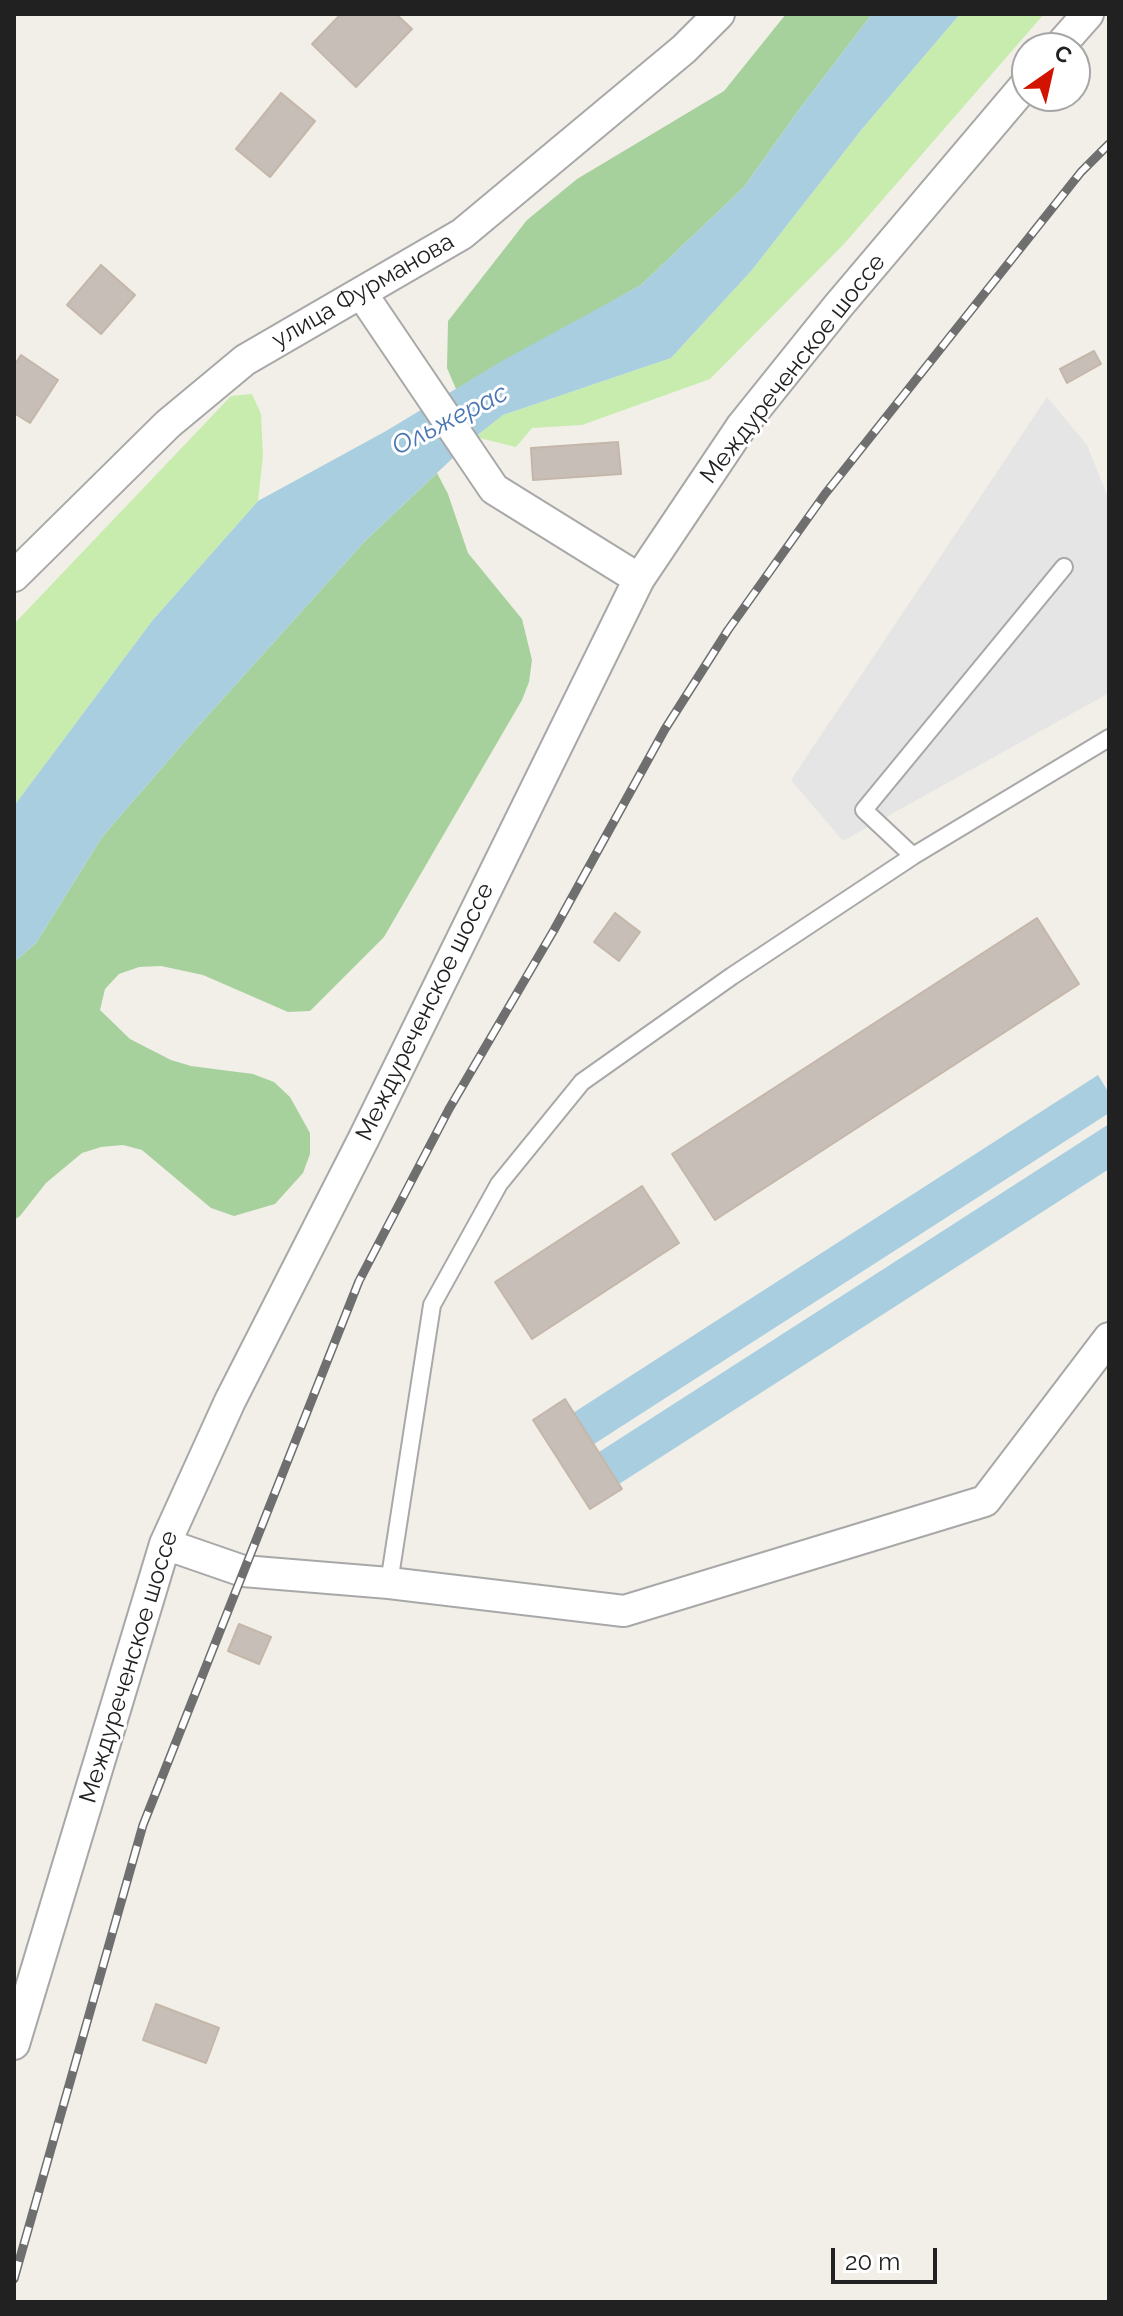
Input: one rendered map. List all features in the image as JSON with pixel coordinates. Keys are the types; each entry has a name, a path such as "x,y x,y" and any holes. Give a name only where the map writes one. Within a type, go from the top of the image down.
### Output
{"street":[{"name":"улица Фурманова","path":"14,576 168,424 245,360 462,234 684,49 719,14"},
{"path":"1072,32 1088,14"},
{"name":"Междуреченское шоссе","path":"14,2044 165,1544 230,1401 363,1140 639,579 741,427 839,305 1011,102"},
{"path":"362,294 494,489 639,579"},
{"path":"165,1544 243,1571 389,1583 624,1611 985,1501 1109,1338"}],"lane":[{"path":"913,856 864,810 1064,567"},
{"path":"389,1583 432,1305 499,1184 582,1082 732,976 913,856 1109,738"}],"green space":[{"path":"786,14 872,14 744,187 641,285 456,389 447,368 448,321 527,220 577,179 724,91"},
{"path":"960,14 1044,14 1028,32 1011,32 1011,52 844,244 710,379 582,425 532,428 516,447 475,437 503,415 671,358 752,270 862,129"},
{"path":"252,394 261,414 263,456 258,501 152,621 14,806 14,624 231,396"},
{"path":"437,473 448,494 468,553 522,619 532,660 529,682 522,700 384,937 310,1011 288,1012 203,975 161,966 139,967 119,974 105,989 100,1010 130,1039 171,1060 191,1066 253,1074 274,1082 290,1097 310,1133 310,1154 303,1173 275,1204 234,1216 211,1208 142,1150 123,1145 101,1147 82,1153 46,1183 14,1220 14,962 36,943 102,837 365,541"}],"shaded area":[{"path":"1047,397 1087,445 1109,500 1109,693 843,841 791,780"}],"water":[{"name":"Ольжерас","path":"872,14 960,14 862,129 752,270 671,358 503,415 475,437 365,541 102,837 36,943 14,962 14,806 152,621 258,501 641,285 744,187"},
{"path":"1098,1075 1109,1093 1109,1113 594,1444 573,1413"},
{"path":"1109,1124 1109,1169 619,1484 599,1452"}],"building":[{"path":"341,14 396,14 412,29 356,87 312,44"},
{"path":"281,93 315,121 270,177 236,149"},
{"path":"101,265 135,295 101,334 67,305"},
{"path":"1094,351 1101,364 1067,383 1060,369"},
{"path":"21,355 58,380 30,423 14,413 14,366"},
{"path":"618,442 621,474 533,480 531,448"},
{"path":"615,913 640,932 619,961 594,942"},
{"path":"1037,918 1079,984 715,1220 672,1154"},
{"path":"642,1186 679,1243 532,1339 495,1282"},
{"path":"565,1399 622,1489 590,1509 533,1420"},
{"path":"239,1624 271,1637 259,1664 228,1651"},
{"path":"156,2004 219,2028 206,2063 143,2040"}],"railway":[{"path":"14,2279 143,1825 359,1281 449,1109 554,930 665,729 728,630 825,494 1081,172 1109,144"}]}
